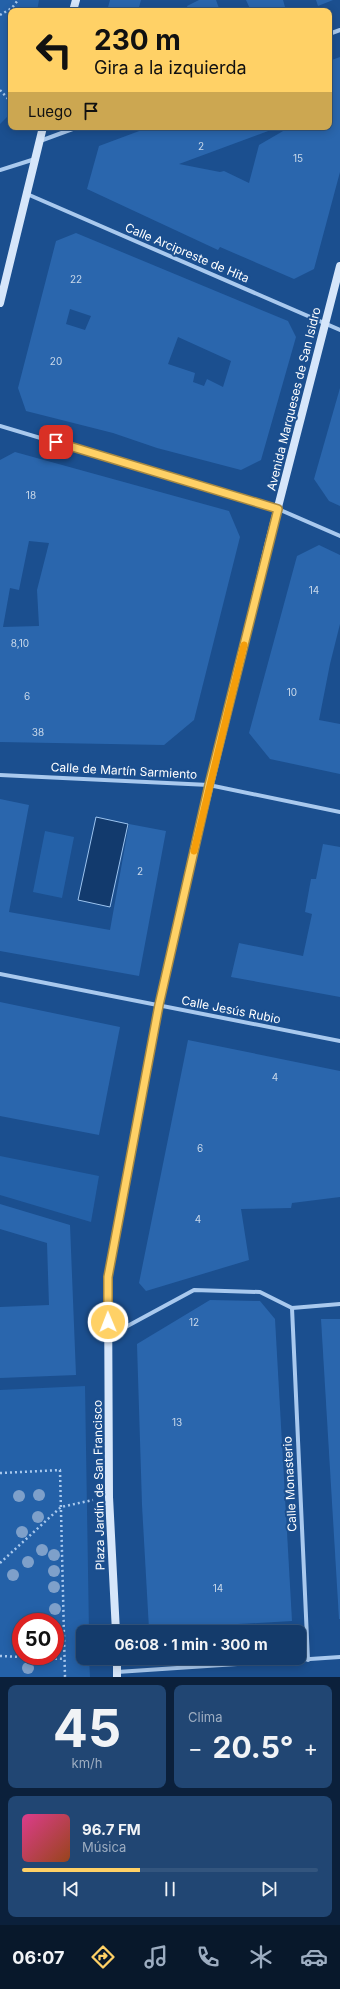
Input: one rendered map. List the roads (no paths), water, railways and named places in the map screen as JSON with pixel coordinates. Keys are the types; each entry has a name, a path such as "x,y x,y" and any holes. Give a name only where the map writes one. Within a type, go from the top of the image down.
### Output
{"main road":[{"path":"0,303 42,130"},
{"name":"Avenida Marqueses de San Isidro","path":"108,1337 108,1277 159,1005 209,785 340,266"},
{"name":"Plaza Jardín de San Francisco","path":"108,1337 110,1496 116,1625"}],"street":[{"path":"40,141 70,130"},
{"path":"0,170 36,159"},
{"name":"Calle Arcipreste de Hita","path":"27,194 340,330"},
{"path":"0,426 278,509 340,536"},
{"name":"Calle de Martín Sarmiento","path":"0,775 209,785 340,812"},
{"name":"Calle Jesús Rubio","path":"0,974 340,1041"},
{"path":"108,1337 194,1290 260,1292 292,1308 340,1304"},
{"name":"Calle Monasterio","path":"292,1308 308,1660"},
{"path":"117,1675 340,1657"}]}
